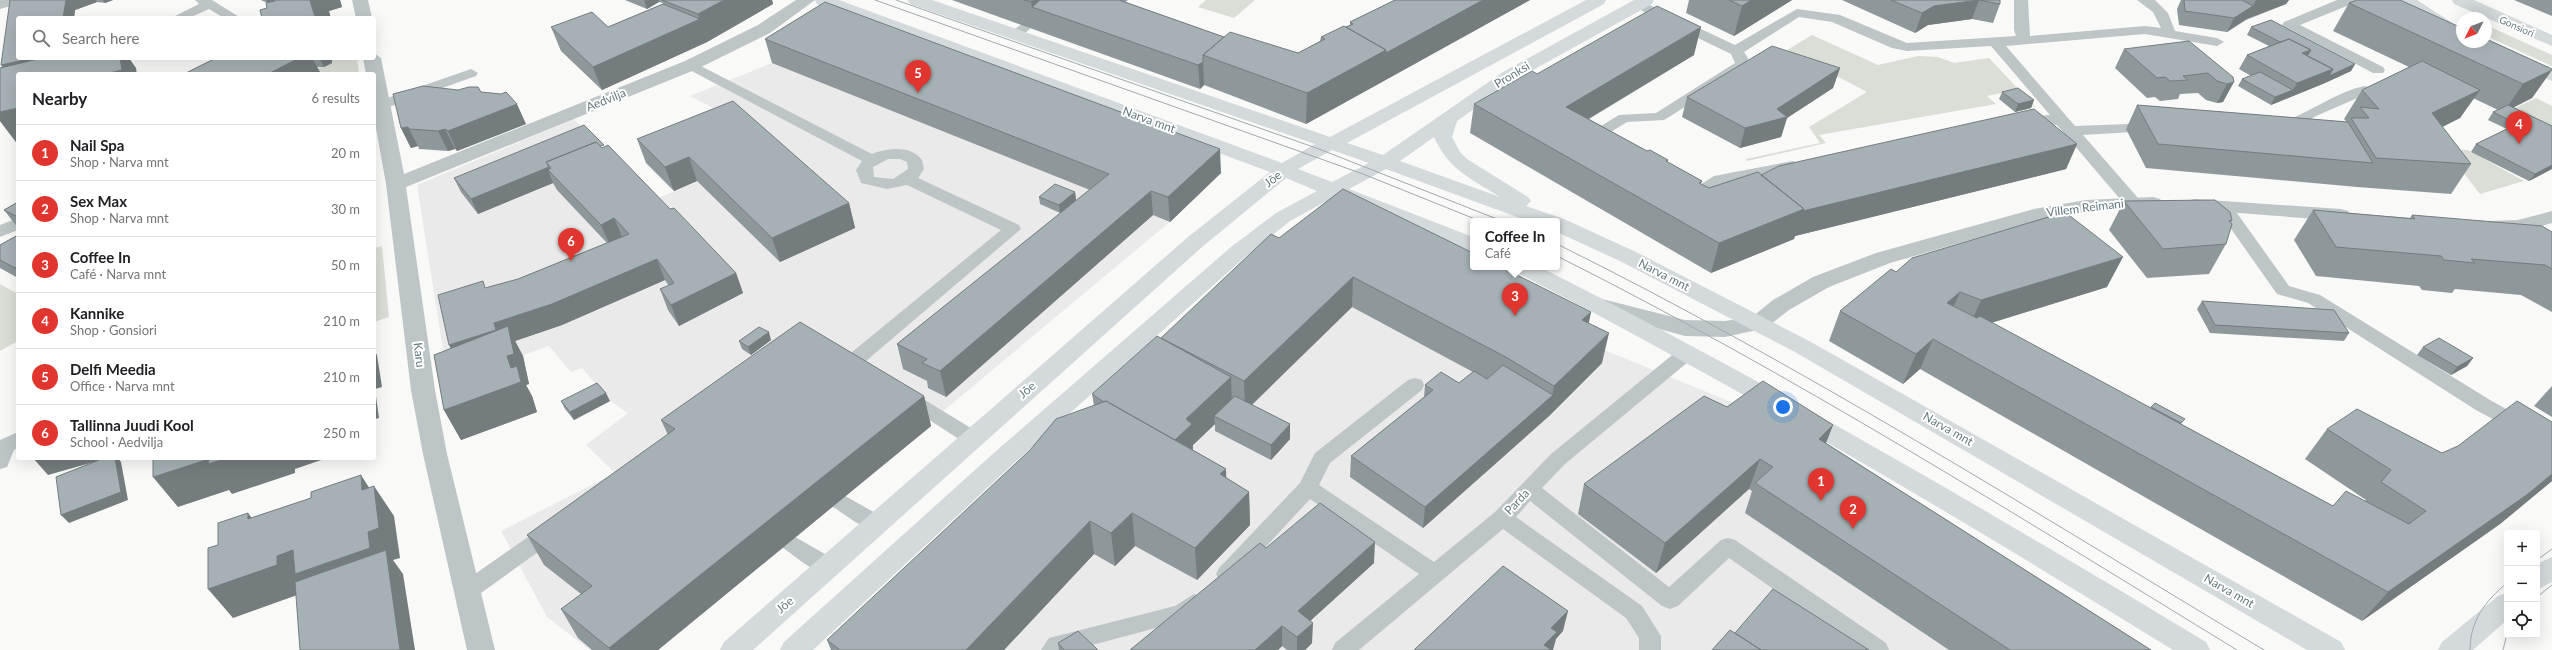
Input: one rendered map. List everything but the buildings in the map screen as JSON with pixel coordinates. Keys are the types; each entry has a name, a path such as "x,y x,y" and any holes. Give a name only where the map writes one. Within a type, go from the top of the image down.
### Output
{"main road":[{"name":"Narva mnt","path":"823,0 1284,170 1470,244"},
{"name":"Narva mnt","path":"916,0 1020,30 1330,144 1385,162 1541,218"},
{"name":"Pronksi","path":"1330,144 1598,0"},
{"path":"2386,0 2456,31"},
{"path":"2405,0 2456,30"},
{"path":"2427,0 2461,12"},
{"name":"Gonsiori","path":"2460,0 2551,41"},
{"name":"Pronksi","path":"1385,162 1449,116 1509,76 1643,2"},
{"path":"2492,23 2551,41"},
{"path":"2492,48 2552,76"},
{"path":"1449,116 1442,137 1452,155 1470,170 1547,218"},
{"name":"Jõe","path":"734,650 1195,242 1284,170 1330,144"},
{"path":"794,650 1005,457 1238,252 1293,210 1334,190 1385,162"},
{"name":"Narva mnt","path":"1560,225 1629,257 1758,323 1940,425 2331,650"},
{"path":"1529,270 1602,306 1688,352 1983,520 2196,650"},
{"path":"2540,577 2552,567"},
{"path":"2452,650 2469,638 2504,607"}],"street":[{"path":"0,4 11,0"},
{"path":"360,0 364,16"},
{"name":"Aedvilja","path":"396,184 691,65 764,29 807,0"},
{"name":"Karu","path":"372,60 375,72"},
{"name":"Karu","path":"376,79 396,184 424,390 466,592 481,650"},
{"name":"Villem Reimani","path":"1758,323 1781,305 1821,282 1850,269 1883,258 2034,215 2086,206 2132,202 2223,206 2363,216"},
{"path":"2479,225 2518,226 2552,216"},
{"path":"1602,306 1685,328 1704,330 1725,329 1758,323"}],"lane":[{"path":"2021,0 2021,30 2025,41"},
{"path":"2144,0 2154,4 2165,16 2169,34"},
{"path":"2349,0 2289,25 2378,70"},
{"path":"182,16 206,2 230,16"},
{"path":"1588,140 1624,118 1659,117 1742,65 1742,58 1736,51 1643,2"},
{"path":"1736,51 1797,13 1834,18 1897,45 1907,47 2025,41 2145,30 2217,42"},
{"path":"1994,42 2132,202"},
{"path":"691,65 872,160"},
{"path":"381,105 470,73"},
{"path":"2261,128 2289,126 2311,113 2364,90"},
{"path":"2007,123 2022,120 2067,126 2166,126"},
{"path":"895,154 909,157 914,160 916,169 908,179 882,185 868,180 864,170 872,160 895,154"},
{"path":"1698,191 1720,179 1806,164"},
{"path":"908,179 1013,229 853,362 972,438"},
{"path":"2223,206 2283,290 2314,299 2483,404 2552,444"},
{"path":"0,232 16,224"},
{"name":"Parda","path":"1343,650 1502,518 1558,459 1688,352"},
{"path":"1052,650 1057,645 1181,613 1212,589 1308,488 1322,458 1415,385"},
{"path":"0,462 6,446 16,440"},
{"path":"1308,488 1435,574"},
{"path":"1529,489 1670,600 1728,546 1878,650"},
{"path":"840,502 877,524"},
{"path":"1502,518 1634,612 1650,636 1650,650"},
{"path":"466,592 564,523"},
{"path":"790,542 829,567"}],"shaded area":[{"path":"1206,0 1255,0 1234,18 1198,7"},
{"path":"831,26 1221,173 1171,221 657,650 590,650 547,617 501,531 615,473 586,445 628,413 610,401 582,368 571,372 549,346 448,382 417,185 574,119 616,165 654,200 783,145 690,96 772,63"},
{"path":"2492,28 2552,55 2552,66 2492,39"},
{"path":"1812,35 1878,65 1918,56 1938,57 1954,63 1989,58 2037,109 2011,91 1987,96 1996,104 1819,135 1826,143 1747,161 1746,159 1820,143 1809,127 1867,92 1787,50"},
{"path":"332,60 357,60 359,72 309,72 332,63"},
{"path":"2536,98 2552,106 2552,132 2508,111"},
{"path":"2445,149 2468,150 2524,181 2480,194"},
{"path":"382,246 389,317 376,321 376,248"},
{"path":"1273,264 1585,342 1753,411 2085,650 861,650"},
{"path":"0,284 16,293 16,342 0,351"}],"tram line":[{"path":"875,0 1363,174 1473,218"},
{"path":"896,0 1319,149 1494,218"},
{"path":"1560,246 1648,290 1738,339 1915,440 2264,650"},
{"path":"1560,258 1645,301 1816,396 1985,496 2237,650"},
{"path":"2540,558 2552,549"},
{"path":"2540,595 2552,585"},
{"path":"2470,650 2473,630 2480,612 2492,597 2504,586"},
{"path":"2503,650 2506,638"}],"place":[{"name":"Delfi Meedia","path":"918,93"},
{"name":"Kannike","path":"2519,144"},
{"name":"Tallinna Juudi Kool","path":"571,261"},
{"name":"Coffee In","path":"1515,316"},
{"name":"Nail Spa","path":"1821,501"},
{"name":"Sex Max","path":"1853,529"}]}
